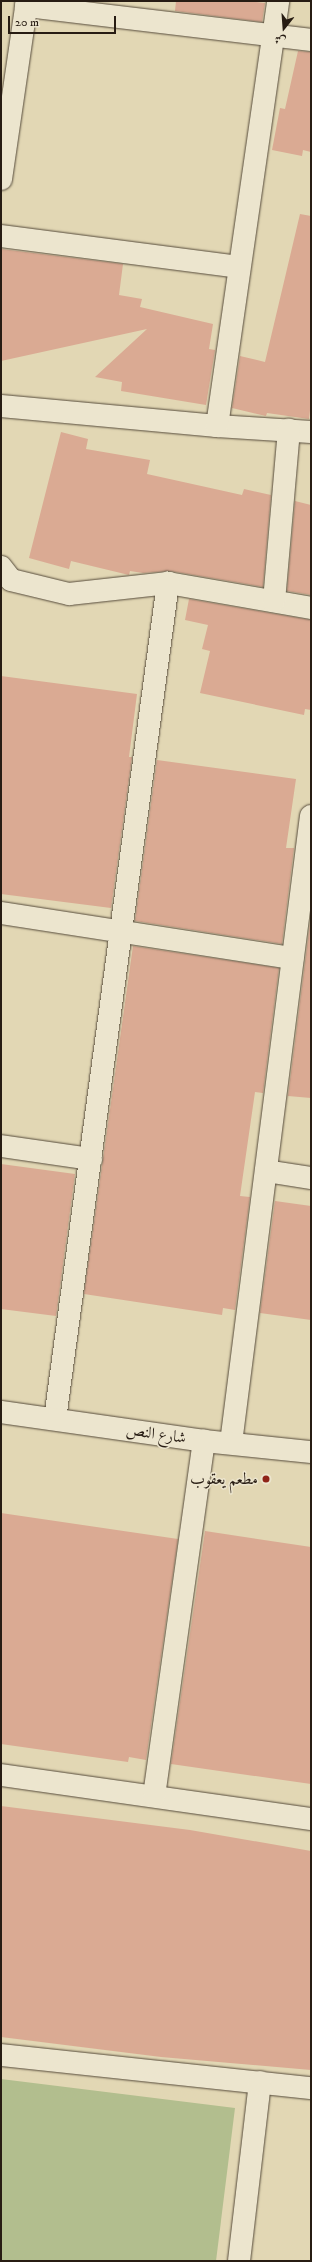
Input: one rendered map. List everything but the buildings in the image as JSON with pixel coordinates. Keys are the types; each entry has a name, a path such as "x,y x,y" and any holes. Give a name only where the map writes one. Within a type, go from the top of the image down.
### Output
{"street":[{"path":"217,426 238,267 274,36 278,1"},
{"path":"1,178 27,4 311,40"},
{"path":"1,236 238,267"},
{"path":"1,406 217,426 311,432"},
{"path":"274,601 289,430"},
{"path":"1,567 11,580 69,594 168,583 311,608"},
{"path":"55,1419 168,583"},
{"path":"231,1443 311,816"},
{"path":"1,913 293,958"},
{"path":"1,1146 91,1159"},
{"path":"266,1170 311,1178"},
{"name":"شارع النص","path":"1,1412 204,1441 311,1452"},
{"path":"154,1796 204,1441"},
{"path":"1,1775 311,1819"},
{"path":"1,2055 311,2088"},
{"path":"239,2261 260,2082"}],"green space":[{"path":"1,2079 235,2108 216,2261 1,2261"}],"place":[{"name":"مطعم يعقوب","path":"266,1479"}]}
